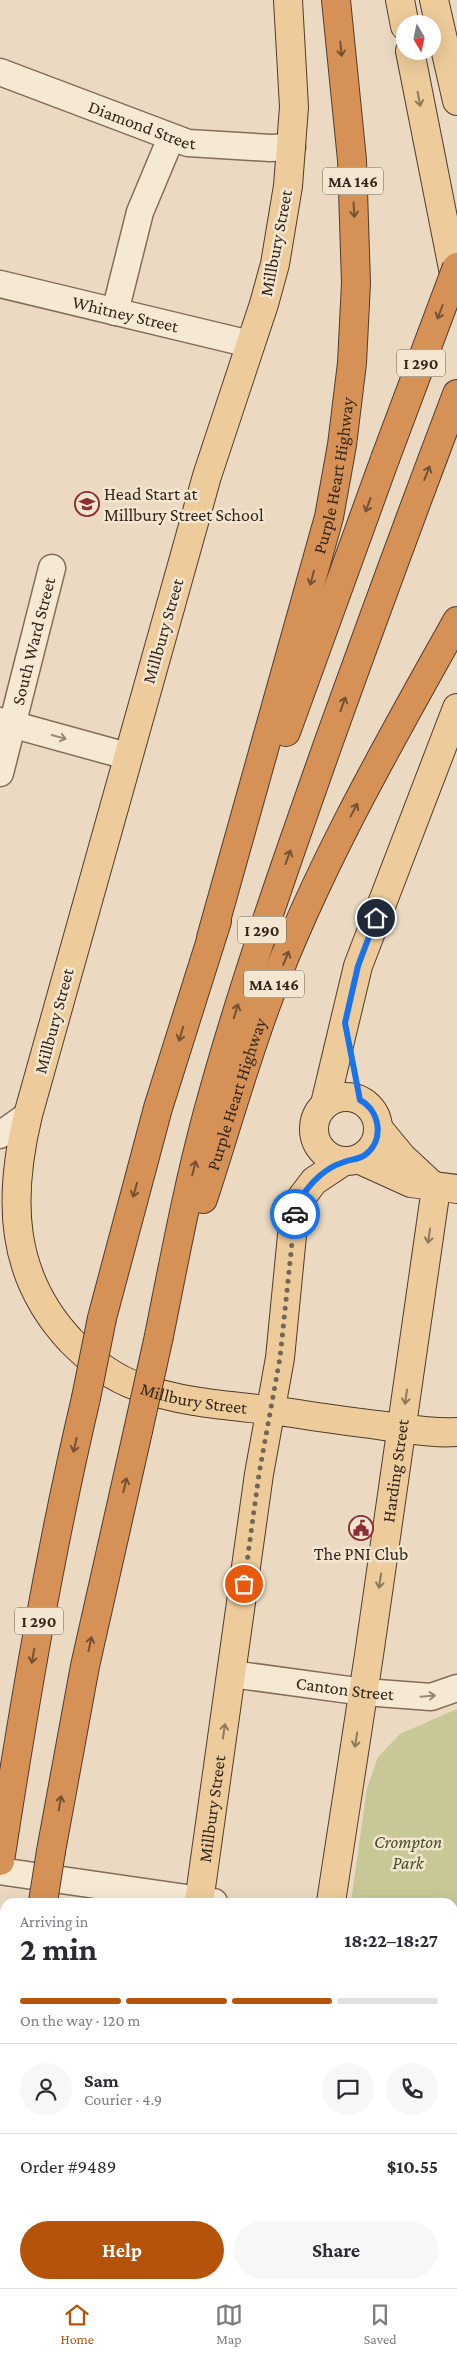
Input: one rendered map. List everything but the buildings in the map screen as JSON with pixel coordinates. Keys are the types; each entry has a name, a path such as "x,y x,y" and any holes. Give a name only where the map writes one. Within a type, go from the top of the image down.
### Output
{"highway":[{"name":"Purple Heart Highway","path":"211,938 329,517 342,445 352,363 356,284 352,160 336,0"},
{"name":"I 290","path":"1,1859 14,1767 60,1511 102,1318 158,1108 211,938 385,459 457,267"},
{"name":"I 290","path":"44,1898 85,1666 159,1336 187,1197 207,1115 235,1014 266,918 404,535 457,394"},
{"name":"Purple Heart Highway","path":"159,1336 269,997 340,836 457,620"}],"main road":[{"name":"Millbury Street","path":"204,1898 259,1474 271,1410 178,1397 140,1388 119,1379 98,1366 62,1331 40,1301 25,1266 19,1240 15,1203 16,1182 28,1114 127,756 207,476 264,304 275,264 288,186 294,107 288,0"},
{"path":"400,0 403,15"},
{"path":"434,0 457,101"},
{"path":"412,60 457,289"},
{"path":"446,1188 411,1183 351,1160 327,1156 314,1138 314,1120 325,1104 350,995 362,953 457,708"},
{"path":"345,1023 360,1100"},
{"path":"325,1104 344,1096 360,1100 374,1113 378,1128 402,1157 446,1188"},
{"path":"378,1128 373,1147 314,1181 298,1202 293,1225 280,1358 271,1410 402,1428 457,1432"},
{"name":"Harding Street","path":"333,1898 402,1428 446,1188"}],"street":[{"name":"Diamond Street","path":"0,72 188,143 270,148 292,147"},
{"path":"116,312 140,212 171,138"},
{"name":"Whitney Street","path":"0,284 250,344"},
{"name":"South Ward Street","path":"0,773 6,723 52,568"},
{"path":"6,723 127,756"},
{"path":"0,1135 28,1114"},
{"name":"Canton Street","path":"232,1674 364,1692 431,1697 457,1688"},
{"path":"1,1859 185,1898"}],"green space":[{"name":"Crompton Park","path":"457,1709 457,1898 352,1898 367,1788 378,1757 400,1734"}],"way so far":[{"path":"244,1584 259,1474 280,1358 295,1214"}],"place":[{"name":"Head Start at Millbury Street School","path":"87,504"},
{"name":"The PNI Club","path":"361,1528"}],"route":[{"path":"295,1214 298,1202 319,1176 344,1162 358,1159 367,1154 373,1147 377,1137 378,1123 374,1113 368,1105 360,1100 348,1047 345,1023 358,966 376,918"}]}
